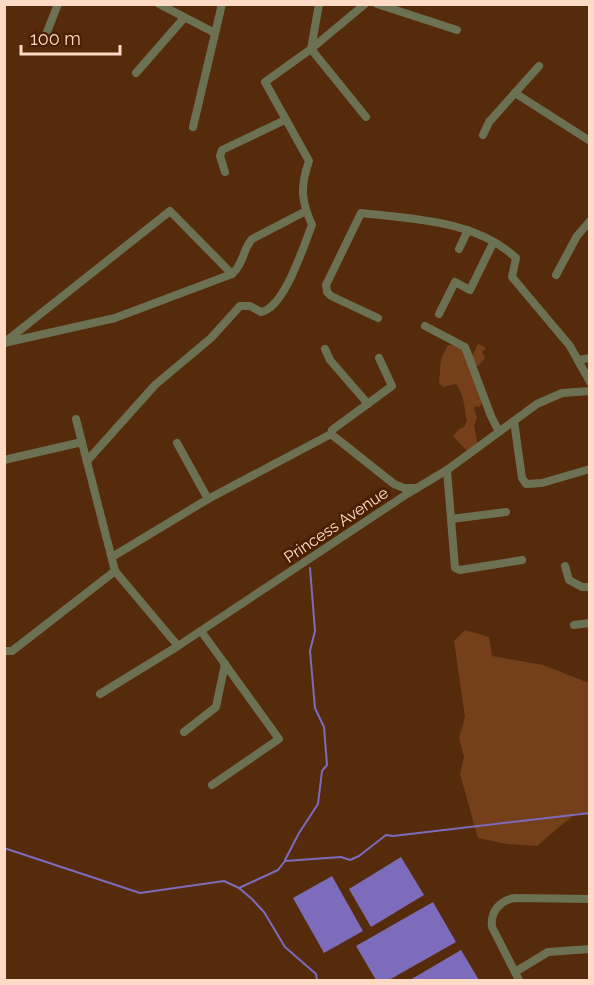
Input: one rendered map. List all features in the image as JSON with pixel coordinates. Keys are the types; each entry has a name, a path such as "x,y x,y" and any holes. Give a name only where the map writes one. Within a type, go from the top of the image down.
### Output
{"street":[{"path":"47,32 58,4"},
{"path":"159,4 215,33"},
{"path":"193,127 222,4"},
{"path":"319,4 311,49 366,117"},
{"path":"87,461 155,385 211,338 240,306 250,306 261,312 268,311 282,295 312,225 302,190 309,161 265,82 311,49 365,4"},
{"path":"378,4 457,30"},
{"path":"136,73 184,18"},
{"path":"483,135 489,122 539,66"},
{"path":"515,93 590,141"},
{"path":"225,172 220,156 222,150 285,120"},
{"path":"4,343 115,318 232,274 240,267 248,243 252,239 306,210"},
{"path":"4,343 170,211 232,274"},
{"path":"378,318 327,292 326,285 361,213 442,222 468,230 509,251 516,258 512,277 517,286 559,332 590,382"},
{"path":"556,275 577,236 590,221"},
{"path":"459,249 468,230"},
{"path":"439,314 455,282 470,290 493,243"},
{"path":"425,326 465,347 499,432"},
{"path":"325,349 330,360 368,404"},
{"path":"112,557 208,499 332,434 332,430 392,386 379,358"},
{"path":"578,360 590,358"},
{"name":"Princess Avenue","path":"100,694 178,646 416,488 447,470 537,404 551,396 569,391 590,391"},
{"path":"76,419 115,571 178,646"},
{"path":"514,421 522,478 526,484 542,483 590,469"},
{"path":"332,434 394,484 404,488 416,488"},
{"path":"4,460 82,442"},
{"path":"177,443 208,499"},
{"path":"447,470 454,565 457,569 522,560"},
{"path":"451,519 506,512"},
{"path":"565,566 569,580 582,587 590,587"},
{"path":"5,652 12,651 115,571"},
{"path":"574,625 590,623"},
{"path":"201,631 279,740 212,785"},
{"path":"184,732 216,707 225,664"},
{"path":"519,981 493,930 491,922 495,910 504,901 515,898 590,899"},
{"path":"515,972 548,952 590,949"}],"shaded area":[{"path":"478,344 486,348 482,352 485,358 475,367 484,397 480,407 475,406 474,409 477,418 474,426 478,446 467,451 453,436 464,427 467,421 463,398 456,384 443,387 439,383 441,359 448,345 455,345 473,354"},
{"path":"465,630 489,637 492,656 543,665 589,683 589,815 576,813 537,846 507,844 478,838 460,774 464,757 459,738 465,717 454,641"},
{"path":"401,857 424,895 371,927 349,889"},
{"path":"332,876 363,931 324,953 293,898"},
{"path":"433,902 456,942 389,980 376,980 356,946"},
{"path":"461,950 479,980 410,980"}],"waterway":[{"path":"285,860 318,804 322,771 327,765 324,727 315,708 310,651 315,631 310,568"},
{"path":"239,888 278,870 285,861 341,857 350,860 359,856 386,835 590,813"},
{"path":"4,848 140,893 224,881 239,888 252,899 264,912 285,947 316,974 317,980"}]}
